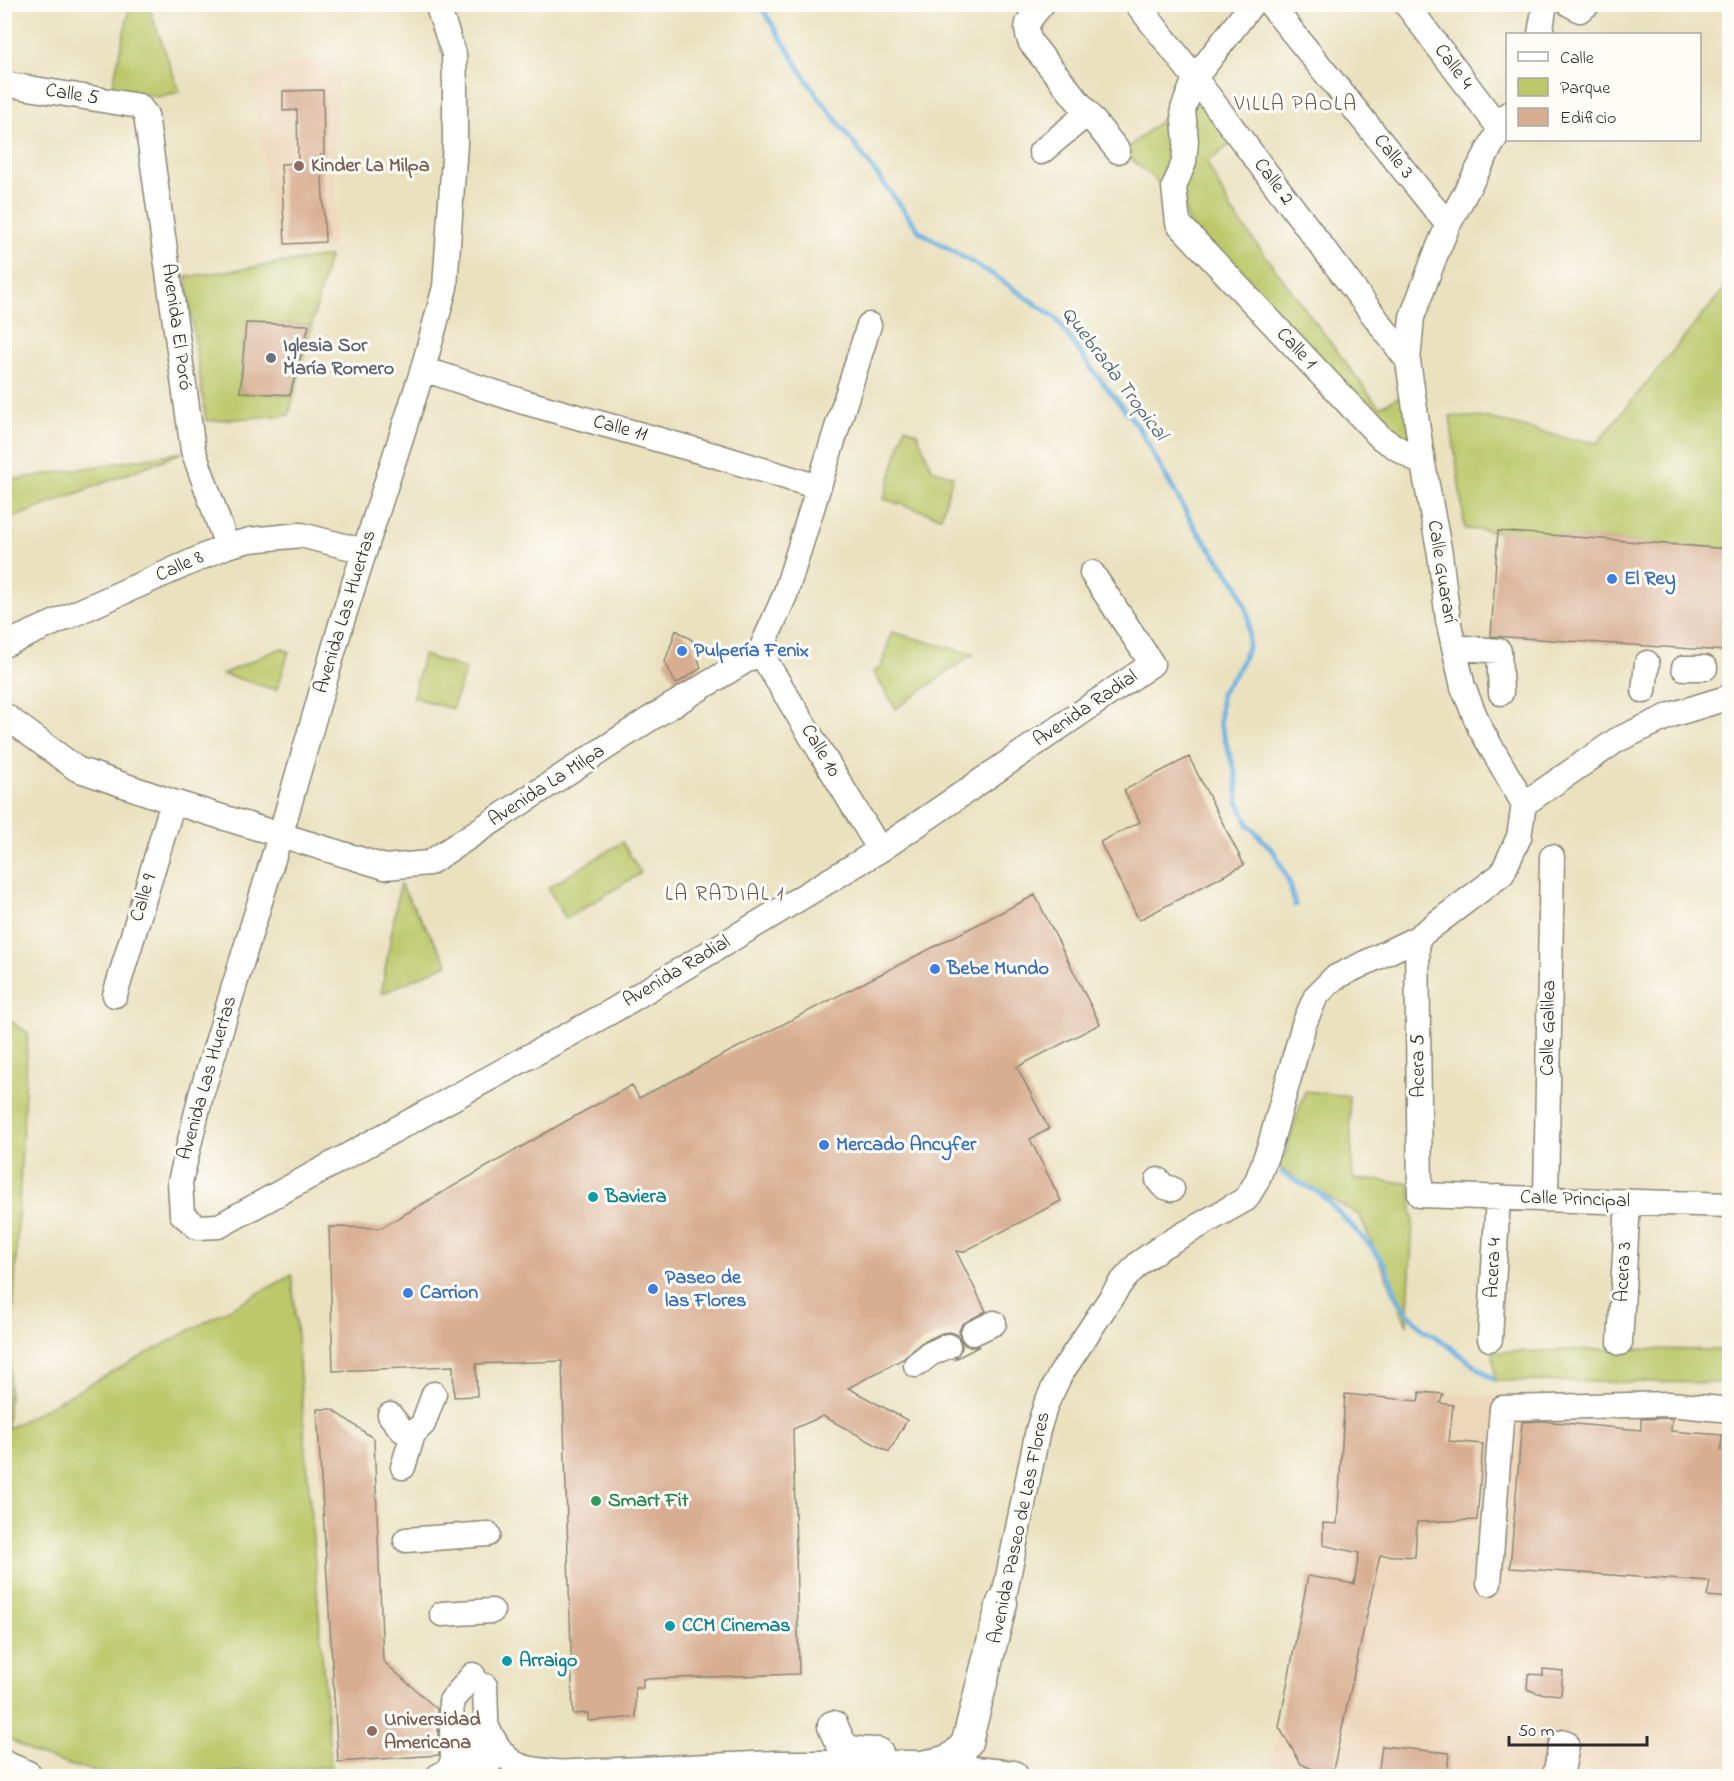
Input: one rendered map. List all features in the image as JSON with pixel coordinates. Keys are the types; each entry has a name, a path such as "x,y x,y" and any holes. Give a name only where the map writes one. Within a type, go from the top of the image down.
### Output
{"main road":[{"path":"563,1776 777,1766 834,1771 916,1766 950,1761 960,1753 967,1742 1002,1604"},
{"path":"834,1771 833,1726 839,1744 854,1752 885,1753 897,1756 916,1766 970,1775 1013,1776"},
{"path":"1558,1776 1564,1745"},
{"path":"4,1766 27,1776"}],"street":[{"name":"Avenida Las Huertas","path":"182,1214 180,1182 201,1095 364,551 423,369 445,287 455,144 454,54 437,4"},
{"path":"1042,4 1029,20 1026,33 1031,43 1118,151"},
{"name":"Calle 2","path":"1137,4 1408,361"},
{"path":"1195,78 1252,4"},
{"name":"Calle 3","path":"1270,4 1448,225"},
{"name":"Calle 4","path":"1406,4 1504,121"},
{"path":"1540,33 1545,4"},
{"path":"1569,4 1580,10 1588,4"},
{"name":"Calle 1","path":"1195,78 1183,109 1186,141 1184,162 1174,187 1178,224 1381,438 1423,464"},
{"name":"Calle 5","path":"4,84 139,106"},
{"name":"Avenida El Poró","path":"139,106 146,115 148,124 193,450 227,546"},
{"path":"1041,152 1088,113"},
{"name":"Calle Guararí","path":"1504,121 1448,225 1412,317 1408,361 1423,464 1440,554 1448,620 1463,687 1480,728 1524,804"},
{"path":"760,652 784,595 869,325"},
{"name":"Calle 11","path":"423,369 524,402 818,487"},
{"name":"Calle 8","path":"4,645 227,546 250,540 302,535 364,551"},
{"name":"Avenida Radial","path":"182,1214 197,1227 219,1226 614,1010 880,850 1152,664 1092,573"},
{"path":"1454,647 1499,651 1501,693"},
{"name":"Avenida La Milpa","path":"4,716 78,769 173,802 385,867 429,863 648,720 760,652"},
{"name":"Calle 10","path":"760,652 880,850"},
{"path":"1644,691 1647,663"},
{"path":"1524,804 1617,740 1671,715 1730,697"},
{"name":"Calle 9","path":"115,995 173,802"},
{"name":"Avenida Paseo de Las Flores","path":"970,1775 1038,1430 1046,1404 1060,1375 1120,1284 1139,1263 1246,1199 1257,1181 1270,1145 1304,1024 1316,996 1334,978 1417,938 1502,874 1519,837 1524,804"},
{"name":"Calle Galilea","path":"1546,1199 1552,857"},
{"name":"Acera 5","path":"1417,938 1420,1195"},
{"name":"Calle Principal","path":"1420,1195 1730,1205"},
{"name":"Acera 4","path":"1490,1339 1498,1197"},
{"name":"Acera 3","path":"1620,1343 1628,1202"},
{"path":"916,1365 930,1354 948,1346"},
{"path":"403,1467 413,1434 423,1424 434,1394"},
{"path":"1490,1583 1502,1408 1670,1404 1730,1410"},
{"path":"390,1415 402,1430 413,1434"},
{"path":"406,1540 488,1534"},
{"path":"442,1614 492,1611"},
{"path":"478,1681 486,1725 488,1776"},
{"path":"438,1776 444,1774 452,1765 451,1701 478,1681"},
{"path":"470,1776 464,1694 478,1681"},
{"path":"486,1725 495,1744 510,1762 518,1766 563,1776"}],"shaded area":[{"name":"Kinder La Milpa","path":"332,52 338,84 333,248 278,257 250,78"},
{"path":"1729,609 1729,671 1724,673 1725,651"},
{"path":"1345,1380 1498,1398 1729,1396 1729,1776 1270,1776"}],"green space":[{"path":"130,5 148,5 180,92 157,97 112,89"},
{"path":"1198,95 1233,143 1207,162 1231,210 1379,407 1403,395 1413,448 1384,435 1187,222 1181,189 1189,113"},
{"path":"1176,108 1182,140 1167,190 1123,152"},
{"path":"329,256 289,415 206,421 186,277","holes":["246,323 309,325 290,395 240,392"]},
{"path":"1729,283 1729,549 1465,529 1450,416 1489,418 1565,438 1597,443"},
{"path":"905,427 917,433 932,469 953,476 941,517 884,499"},
{"path":"184,452 5,521 5,481"},
{"path":"892,632 973,654 896,709 873,672 881,667"},
{"path":"281,648 289,651 277,690 222,674"},
{"path":"423,655 466,669 452,709 413,697"},
{"path":"622,842 641,873 566,919 548,888"},
{"path":"400,884 448,964 381,994"},
{"path":"5,1017 28,1033 7,1429 292,1275 331,1767 173,1776 115,1775 73,1766 33,1753 5,1736"},
{"path":"1305,1091 1349,1096 1353,1179 1410,1183 1413,1223 1407,1325 1360,1216 1277,1167 1286,1152"},
{"path":"1622,1349 1729,1350 1729,1383 1495,1381 1493,1352"}],"building":[{"path":"323,90 324,155 321,155 325,242 285,244 281,164 298,163 297,110 283,111 283,91"},
{"name":"Iglesia Sor María Romero","path":"246,323 309,325 290,395 240,392"},
{"name":"El Rey","path":"1498,531 1730,549 1730,609 1725,651 1491,636"},
{"name":"Pulpería Fenix","path":"676,630 692,640 701,668 676,684 665,662"},
{"path":"1189,757 1244,865 1139,920 1100,842 1140,822 1124,790"},
{"name":"Paseo de las Flores","path":"1035,895 1100,1024 1017,1067 1049,1129 1030,1139 1061,1201 963,1252 956,1251 986,1311 962,1324 959,1331 960,1339 956,1334 950,1332 942,1333 921,1343 903,1359 848,1388 907,1420 889,1452 823,1416 793,1429 799,1674 643,1679 643,1688 635,1688 636,1717 588,1721 588,1713 573,1714 562,1361 476,1364 477,1396 454,1397 453,1366 333,1371 329,1227 381,1228 632,1085 639,1098"},
{"path":"961,1340 965,1345 971,1347 980,1346 955,1359 962,1348"},
{"path":"1420,1392 1443,1394 1440,1403 1453,1405 1449,1441 1483,1444 1477,1520 1417,1522 1415,1557 1380,1555 1333,1770 1319,1772 1301,1764 1279,1727 1308,1576 1354,1584 1359,1553 1323,1545 1323,1523 1337,1524 1345,1394 1418,1401"},
{"path":"317,1409 332,1409 374,1439 383,1661 437,1709 439,1755 338,1762"},
{"path":"1641,1419 1672,1419 1671,1431 1722,1435 1721,1450 1730,1450 1730,1598 1707,1596 1710,1582 1510,1568 1522,1422 1542,1421 1641,1430"},
{"path":"1543,1669 1563,1671 1561,1695 1537,1693 1527,1689 1528,1674 1543,1675"},
{"path":"1382,1746 1449,1753 1447,1776 1378,1776"}],"waterway":[{"name":"Quebrada Tropical","path":"756,4 765,13 810,85 920,232 992,274 1056,318 1091,368 1137,425 1195,528 1237,584 1249,617 1248,648 1238,669 1221,693 1220,723 1236,775 1238,801 1248,824 1275,853 1289,882 1295,905"},
{"name":"Quebrada Tropical","path":"1282,1173 1321,1194 1370,1245 1385,1265 1397,1297 1424,1330 1493,1379"}],"place":[{"name":"Kinder La Milpa","path":"299,166"},
{"name":"Iglesia Sor María Romero","path":"271,358"},
{"name":"El Rey","path":"1612,579"},
{"name":"Pulpería Fenix","path":"682,651"},
{"name":"Bebe Mundo","path":"935,969"},
{"name":"Mercado Ancyfer","path":"824,1145"},
{"name":"Baviera","path":"593,1197"},
{"name":"Paseo de las Flores","path":"653,1289"},
{"name":"Carrion","path":"408,1293"},
{"name":"Smart Fit","path":"596,1501"},
{"name":"CCM Cinemas","path":"670,1626"},
{"name":"Arraigo","path":"507,1661"},
{"name":"Universidad Americana","path":"372,1731"}],"district":[{"name":"VILLA PAOLA","path":"1296,105"},
{"name":"LA RADIAL 1","path":"725,895"}]}
